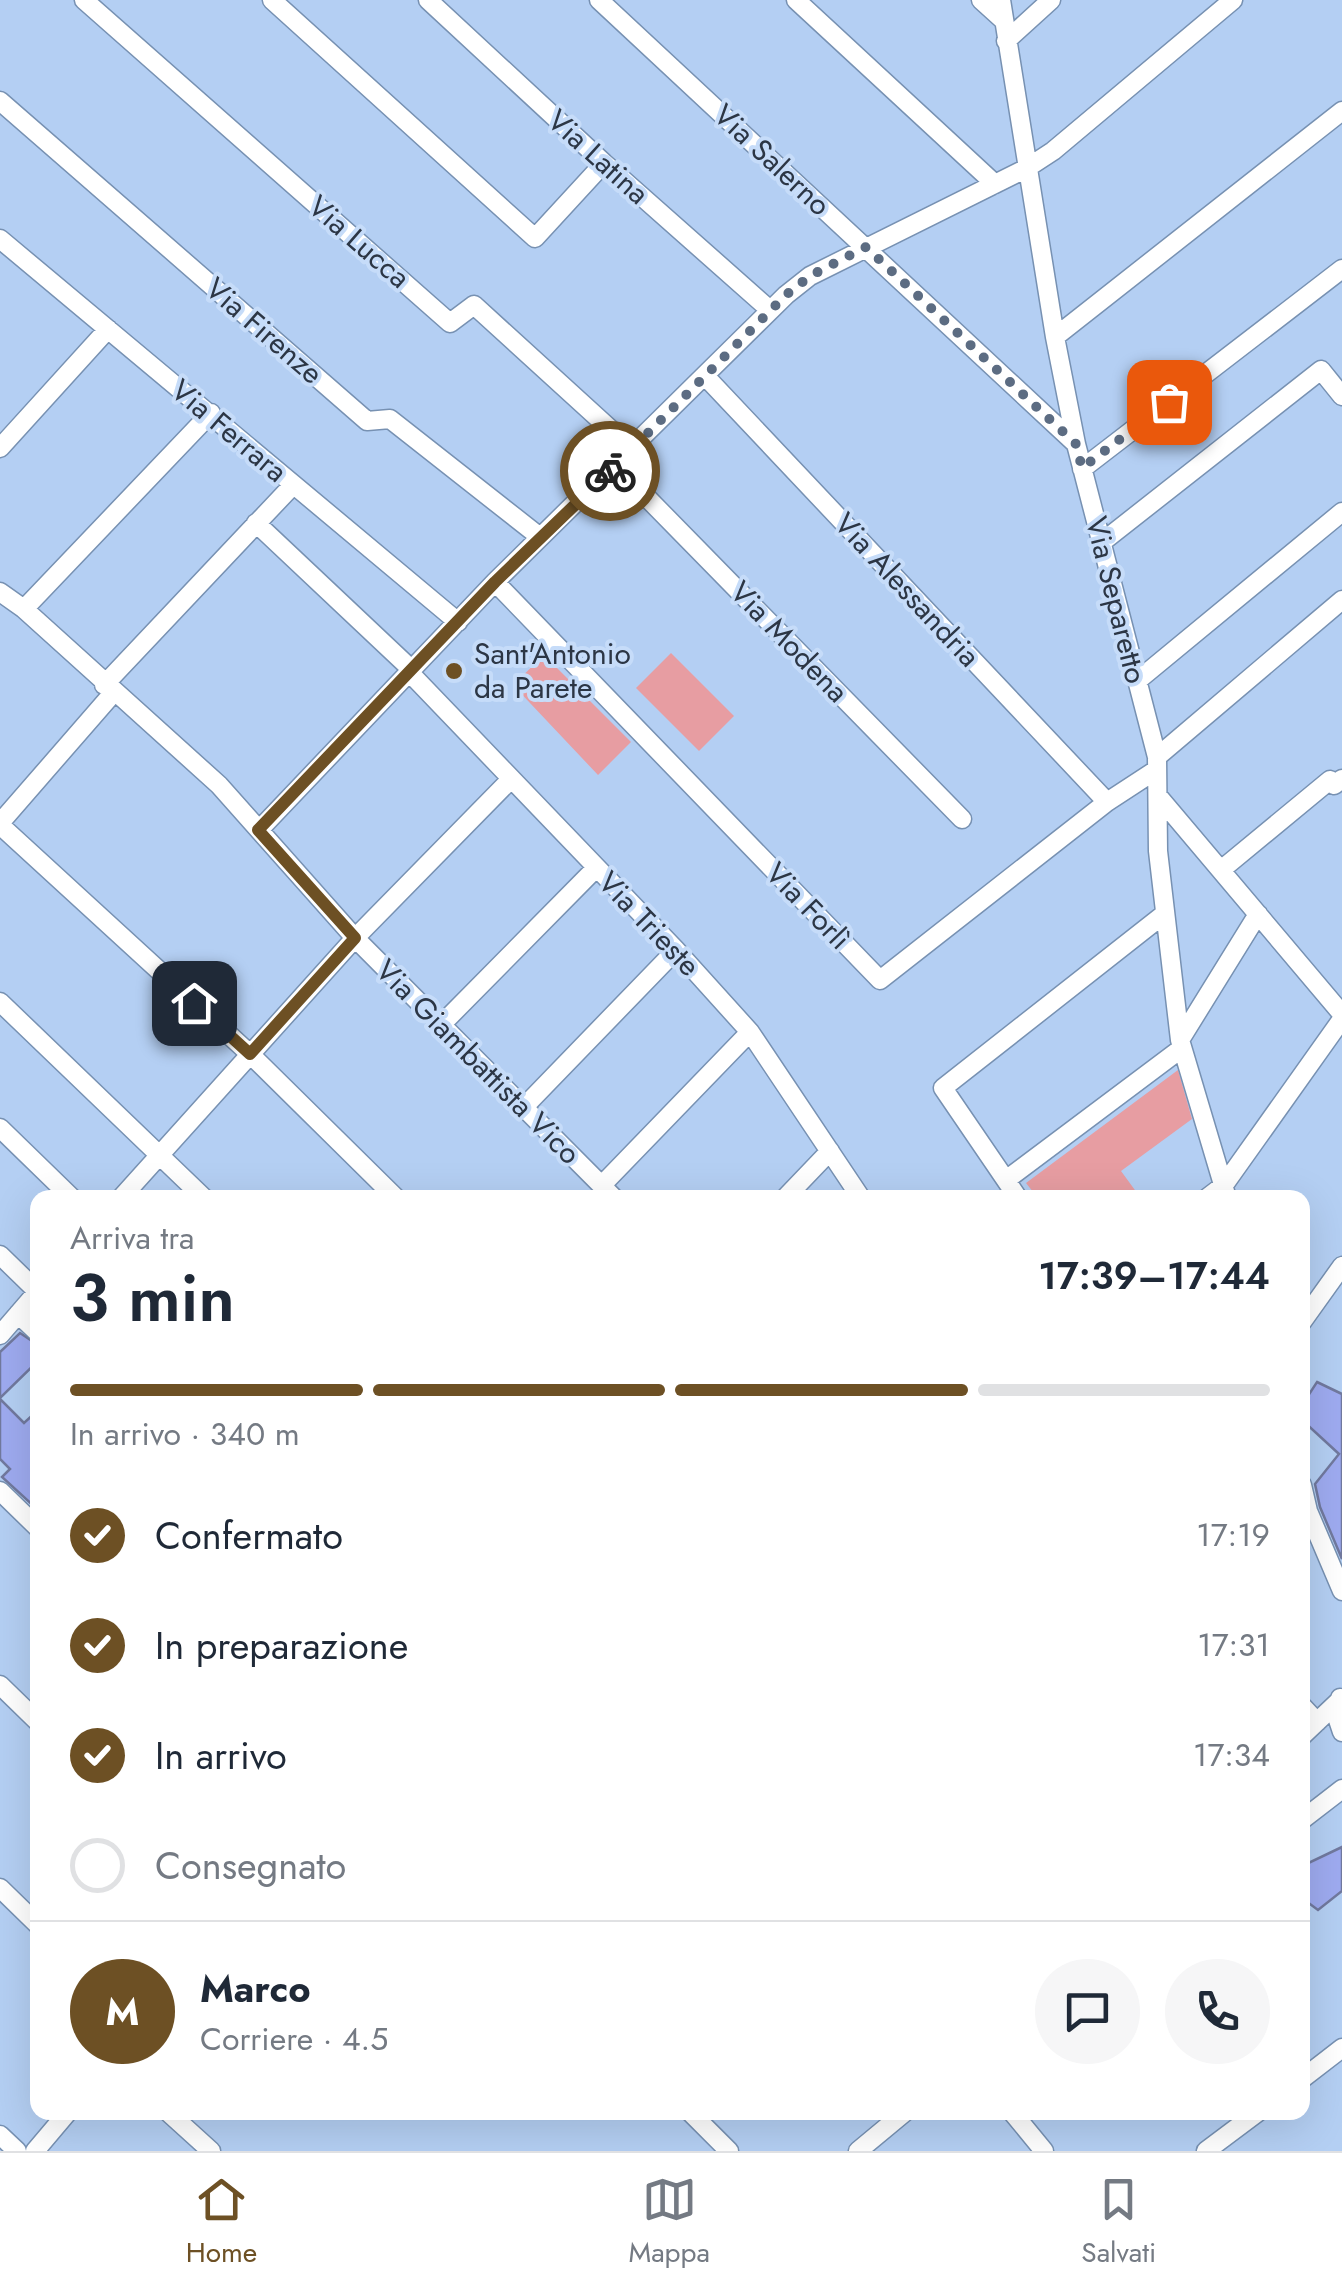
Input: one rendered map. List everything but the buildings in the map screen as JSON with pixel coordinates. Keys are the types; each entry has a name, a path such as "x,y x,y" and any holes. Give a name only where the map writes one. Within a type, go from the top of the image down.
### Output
{"street":[{"name":"Via Lucca","path":"84,0 450,322 474,305 632,449"},
{"path":"272,0 535,238 604,163"},
{"name":"Via Latina","path":"428,0 770,310"},
{"name":"Via Salerno","path":"599,0 1076,444"},
{"path":"796,0 995,184"},
{"path":"981,0 1002,10"},
{"path":"1006,40 1051,0"},
{"path":"258,830 495,582 706,378 770,310 810,276 1027,168 1053,151 1233,0"},
{"name":"Via Separetto","path":"1002,10 1076,444 1157,764 1163,915 1181,1044 1226,1190"},
{"name":"Via Firenze","path":"0,101 367,421 390,419 540,537"},
{"path":"1055,337 1342,111"},
{"name":"Via Ferrara","path":"0,239 458,622"},
{"path":"1082,468 1342,269"},
{"path":"0,448 108,330"},
{"path":"1102,544 1321,370 1342,396"},
{"name":"Via Alessandria","path":"706,378 1107,802"},
{"path":"24,610 211,413"},
{"name":"Via Modena","path":"616,466 962,819"},
{"path":"292,484 109,688 0,824 250,1054 388,1190"},
{"path":"1137,681 1342,512"},
{"name":"Via Trieste","path":"256,523 411,672 750,1032 856,1190"},
{"name":"Via Forlì","path":"495,582 880,980 1157,764 1342,600"},
{"name":"Via Giambattista Vico","path":"0,592 218,785 355,938 607,1190"},
{"path":"128,1190 355,938 511,778"},
{"path":"1221,870 1330,780 1334,785 1342,778"},
{"path":"1158,796 1342,1017 1227,1190"},
{"path":"441,1025 596,868"},
{"path":"1006,1180 1181,1044 1258,914"},
{"path":"1013,1190 943,1088 1163,915"},
{"path":"524,1106 676,950"},
{"path":"0,1002 196,1190"},
{"path":"609,1190 750,1032"},
{"path":"0,1128 64,1190"},
{"path":"793,1190 830,1151"},
{"path":"0,1255 30,1284"},
{"path":"1310,1311 1342,1266"},
{"path":"0,1335 30,1299"},
{"path":"18,1314 30,1325"},
{"path":"0,1491 30,1520"},
{"path":"1310,1519 1342,1591"},
{"path":"0,1685 30,1714"},
{"path":"1310,1729 1340,1696"},
{"path":"1340,1696 1337,1717 1342,1732"},
{"path":"1310,1714 1318,1722"},
{"path":"1310,1816 1339,1801"},
{"path":"0,1888 30,1917"},
{"path":"1310,2073 1342,2048"},
{"path":"35,2151 61,2120"},
{"path":"177,2120 211,2151"},
{"path":"698,2120 729,2151"},
{"path":"858,2151 896,2120"},
{"path":"1019,2120 1044,2151"},
{"path":"1206,2151 1247,2120"},
{"path":"0,2135 17,2151"}],"shaded area":[{"path":"671,653 734,716 699,751 636,688"},
{"path":"544,655 631,742 598,775 513,685"},
{"path":"1178,1070 1192,1119 1121,1171 1135,1190 1032,1190 1026,1183"}],"way so far":[{"path":"610,471 786,295 810,276 866,247 1076,444 1082,468 1169,402"}],"place":[{"name":"Sant'Antonio da Parete","path":"454,671"}],"route":[{"path":"194,1003 250,1054 355,938 258,830 495,582 610,471"}]}
